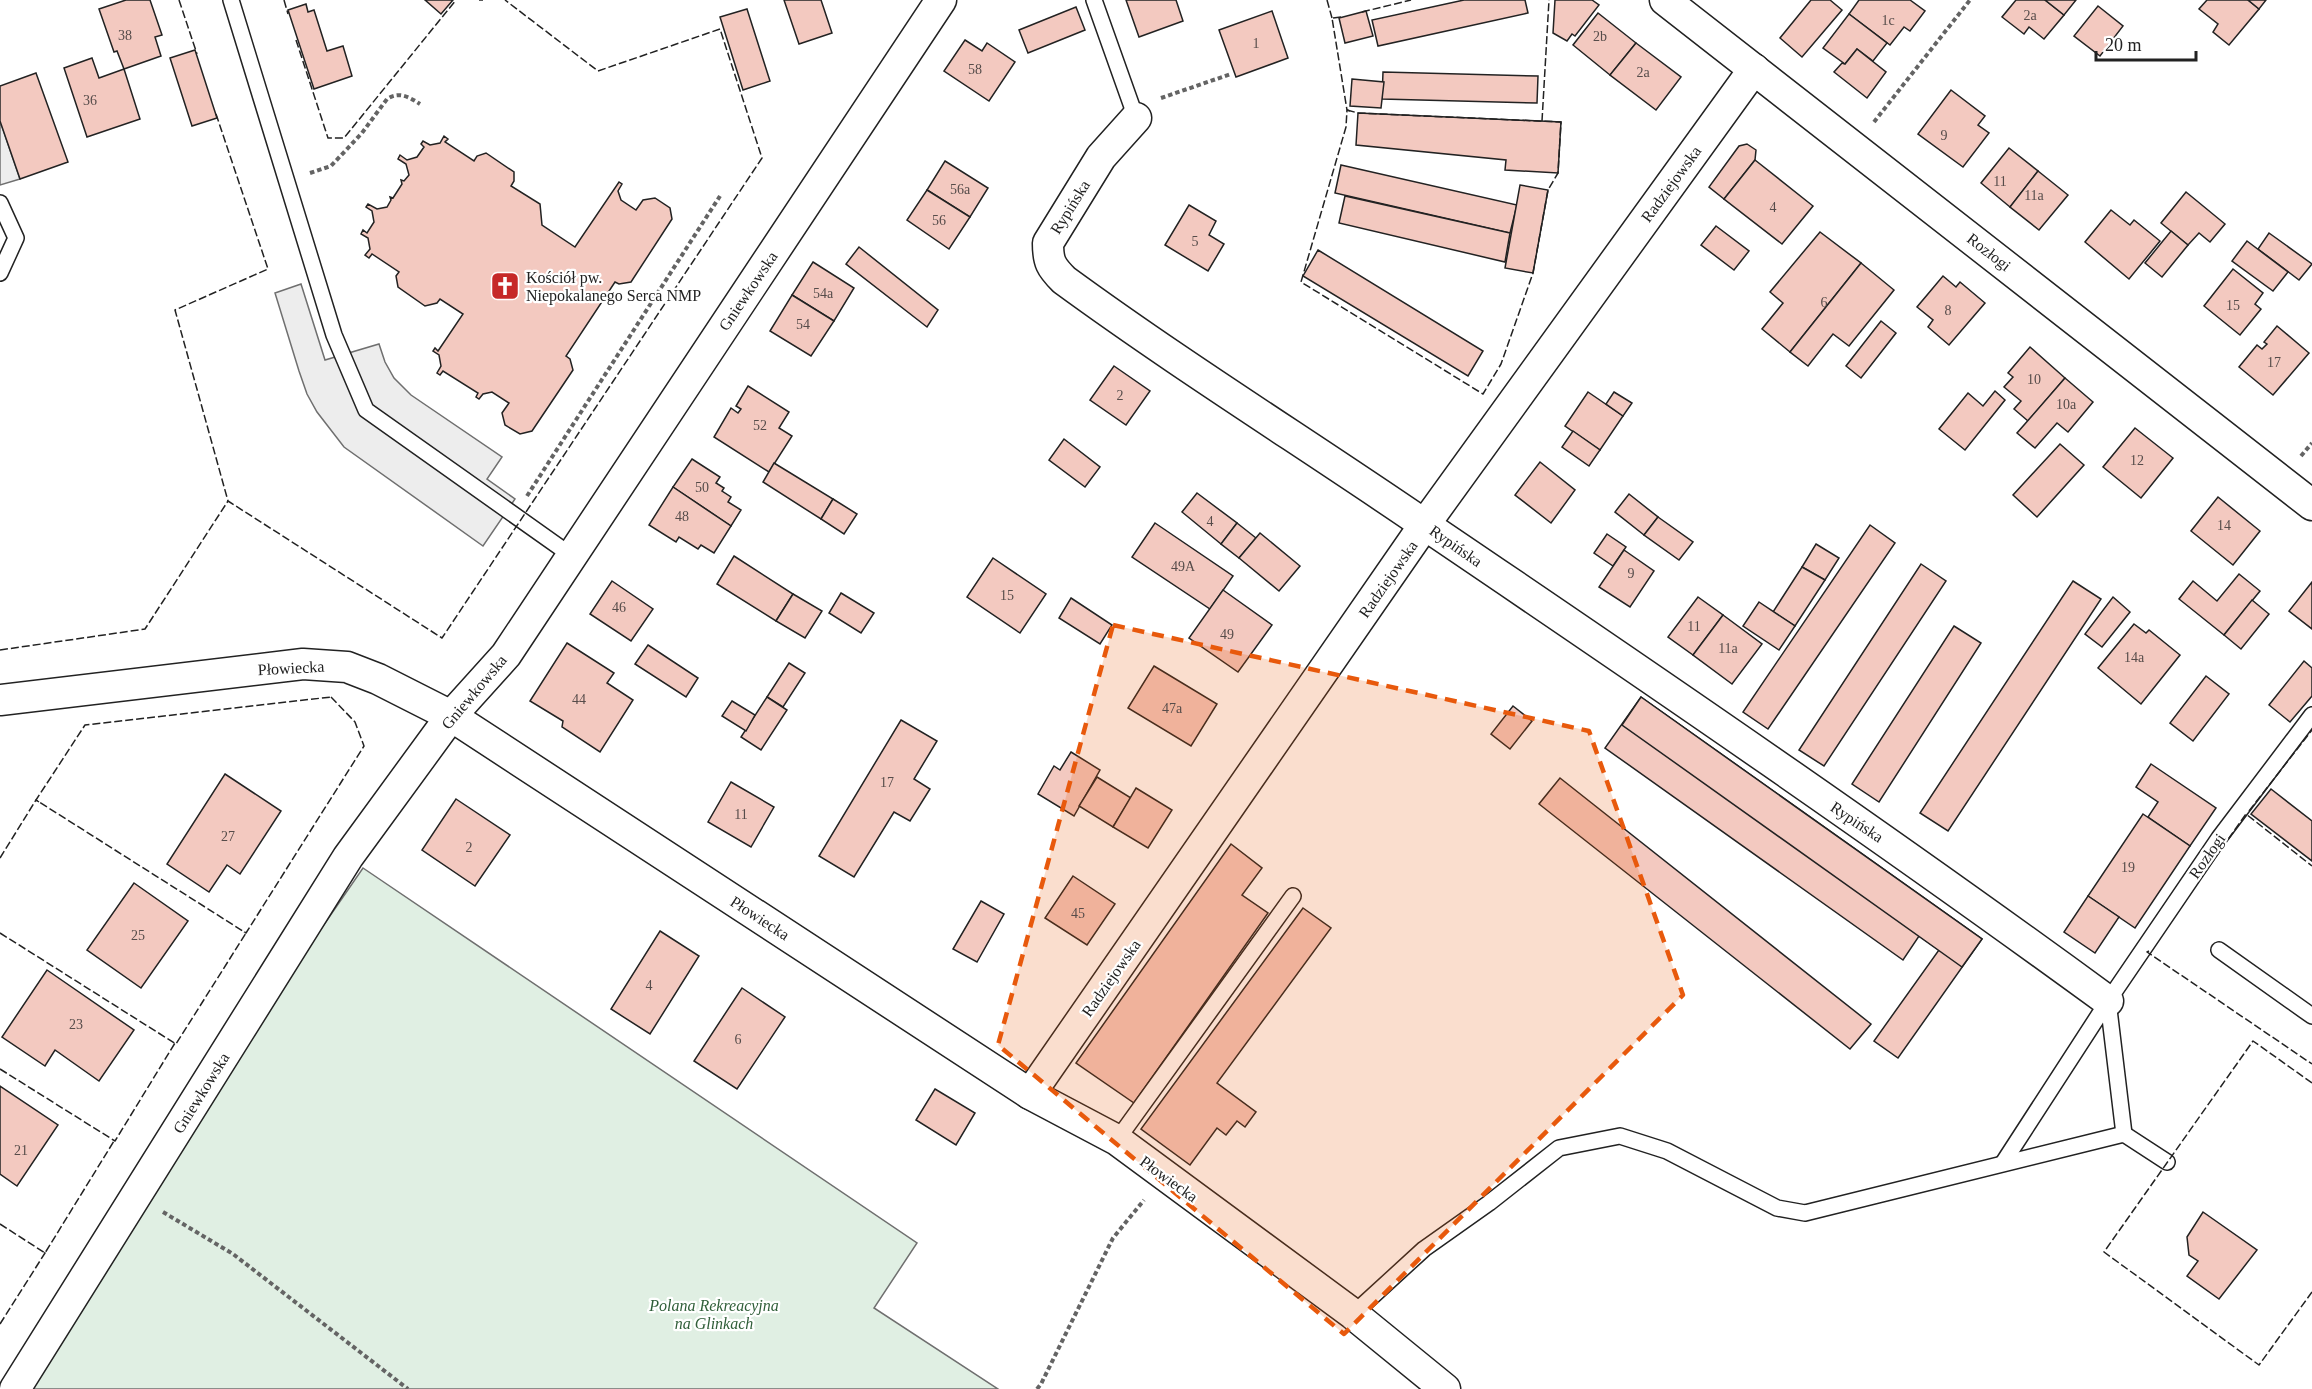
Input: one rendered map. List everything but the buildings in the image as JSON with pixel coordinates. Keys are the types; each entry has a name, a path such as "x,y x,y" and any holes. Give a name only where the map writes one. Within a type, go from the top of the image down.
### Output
{"street":[{"name":"Gniewkowska","path":"15,1389 348,857 451,716 506,655 941,0"},
{"name":"Rozłogi","path":"1665,0 2312,505"},
{"name":"Radziejowska","path":"1030,1094 1425,525 1754,69"},
{"name":"Rypińska","path":"1136,118 1101,157 1048,243 1048,256 1053,268 1083,294 1223,391 1425,525 1959,892 2108,1001"},
{"name":"Płowiecka","path":"0,700 303,664 346,667 378,679 451,716 1030,1094 1117,1140 1353,1314 1445,1389"}],"lane":[{"path":"231,0 334,335 366,410 572,556"},
{"path":"1094,0 1136,118"},
{"path":"0,204 16,238 0,273"},
{"name":"Rozłogi","path":"2003,1163 2108,1001 2219,838 2312,715"},
{"path":"1117,1140 1293,896"},
{"path":"2219,950 2312,1016"},
{"path":"2108,1001 2124,1134"},
{"path":"1353,1314 1424,1248 1490,1203 1559,1148 1620,1136 1667,1151 1777,1208 1805,1213 2124,1134 2167,1162"}],"path":[{"path":"1854,147 1970,0"},
{"path":"1136,118 1148,102 1231,74"},
{"path":"287,182 331,166 362,133 387,99 393,95 406,96 420,104"},
{"path":"514,516 720,196"},
{"path":"1037,1389 1113,1238 1164,1175"},
{"path":"136,1197 233,1254 408,1389"}],"highlighted area":[{"path":"1113,625 1589,731 1683,995 1344,1334 998,1045"}],"green space":[{"name":"Polana Rekreacyjna na Glinkach","path":"363,868 917,1243 874,1308 998,1389 15,1389 136,1197"}],"shaded area":[{"path":"0,121 20,179 0,185"},
{"path":"301,284 325,360 379,344 394,378 411,395 502,457 487,479 515,499 483,546 344,447 317,412 307,394 275,293"}],"fence":[{"path":"179,0 197,54"},
{"path":"284,0 288,14"},
{"path":"296,40 328,138 344,138 456,0"},
{"path":"216,114 268,269 175,310 228,501 442,638 762,158 720,29 598,71 505,0"},
{"path":"1327,0 1332,18"},
{"path":"1362,12 1411,0"},
{"path":"1542,121 1549,0"},
{"path":"1341,17 1332,18 1347,110 1350,111"},
{"path":"1347,110 1358,113 1561,122 1558,173 1548,190 1533,273 1501,364 1483,394 1301,282 1346,127 1347,110"},
{"path":"0,650 145,629 228,501"},
{"path":"331,697 355,722 364,746 246,933 36,800 85,725 331,697"},
{"path":"2249,811 2312,730"},
{"path":"0,858 36,800 39,802"},
{"path":"2203,875 2246,814 2312,866"},
{"path":"0,933 176,1044 246,933 244,932"},
{"path":"2149,951 2147,952 2312,1064"},
{"path":"2312,1083 2253,1041 2104,1252 2259,1365 2312,1292"},
{"path":"0,1069 115,1141 175,1043"},
{"path":"0,1224 45,1253 114,1141"},
{"path":"0,1324 45,1253 43,1251"}],"place":[{"name":"Kościół pw. Niepokalanego Serca NMP","path":"505,286"}]}
